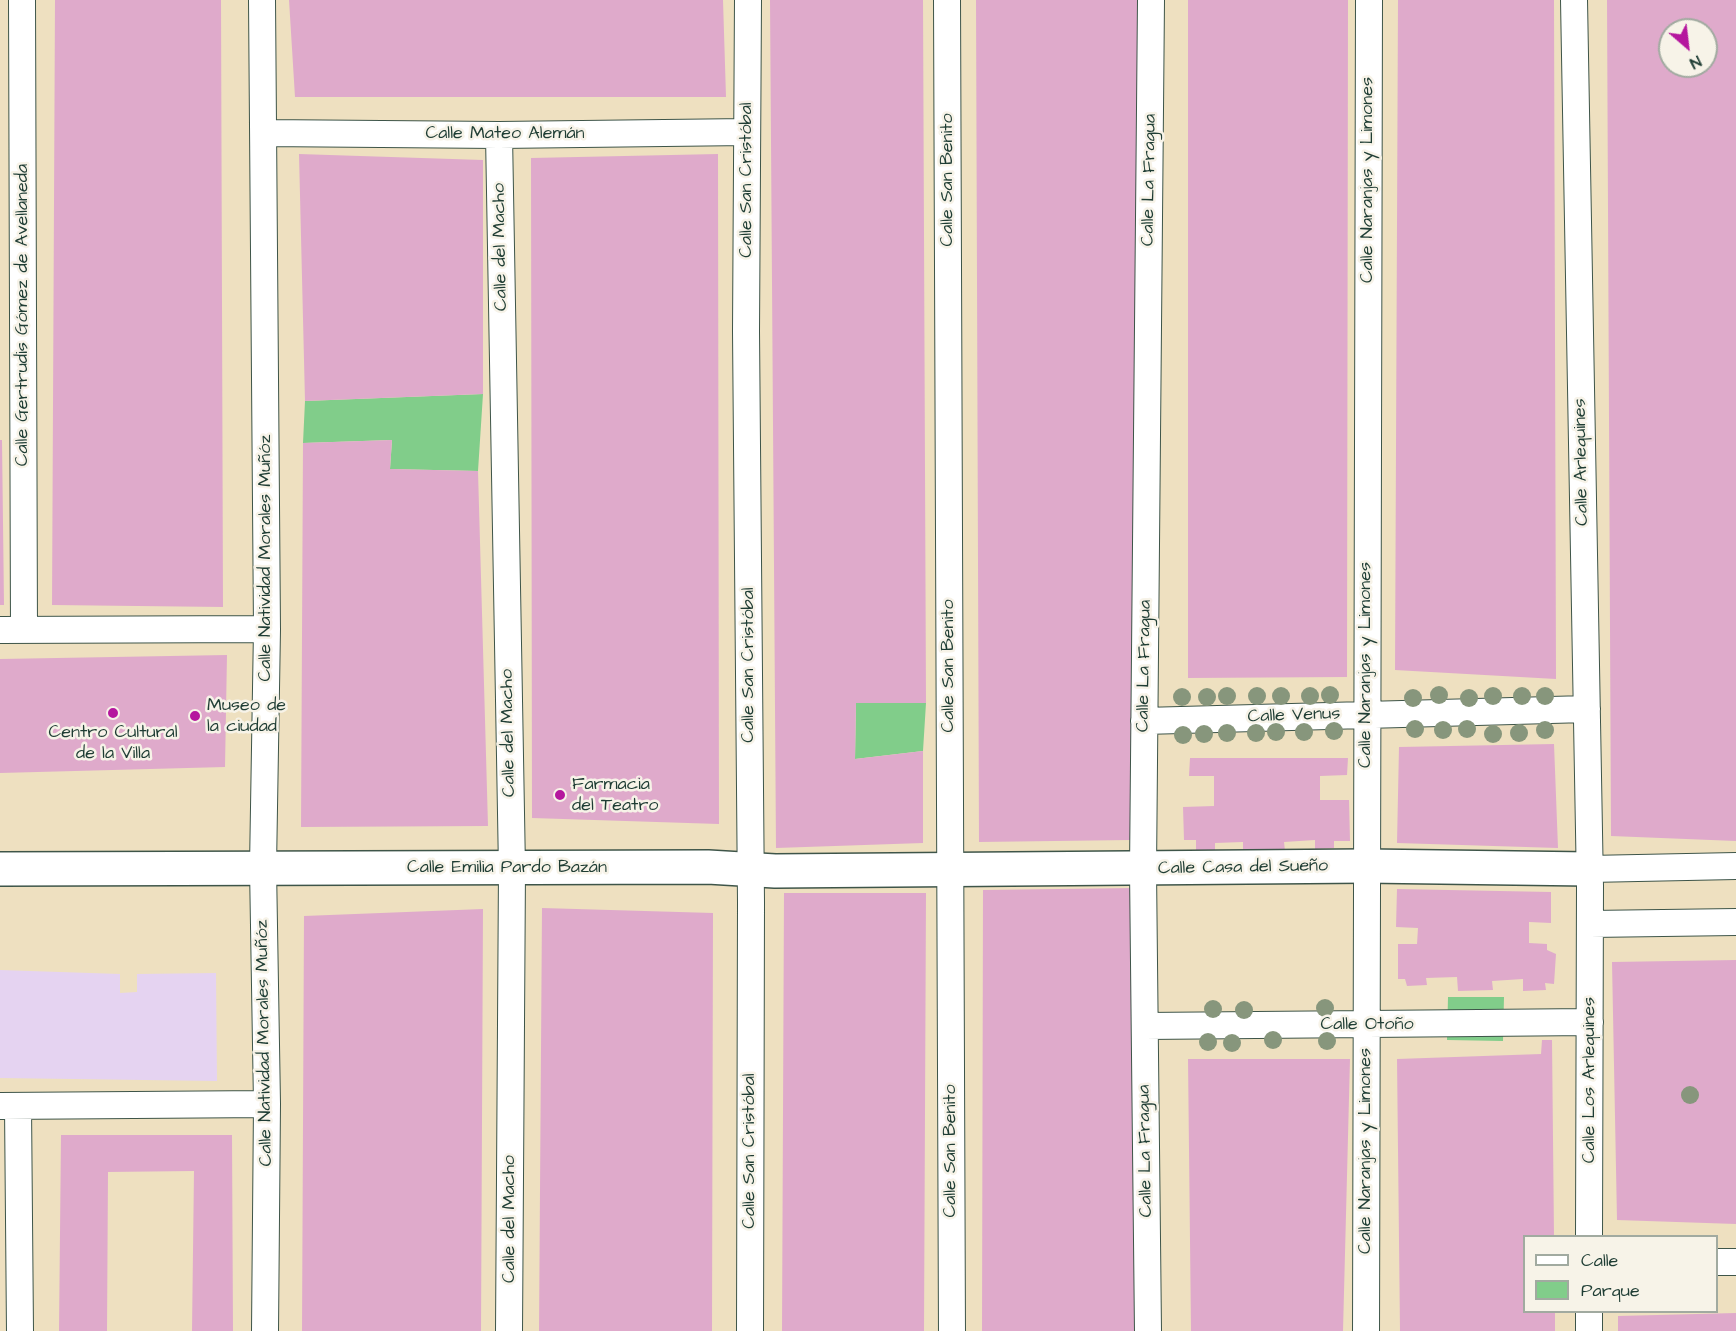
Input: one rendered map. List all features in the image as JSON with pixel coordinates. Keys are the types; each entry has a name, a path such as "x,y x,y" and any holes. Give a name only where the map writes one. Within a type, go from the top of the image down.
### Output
{"street":[{"name":"Calle Gertrudis Gómez de Avellaneda","path":"12,630 22,0"},
{"name":"Calle Natividad Morales Muñóz","path":"262,0 267,628 263,867 267,1104 264,1331"},
{"name":"Calle San Cristóbal","path":"748,0 750,1331"},
{"name":"Calle San Benito","path":"947,0 952,1331"},
{"name":"Calle La Fragua","path":"1148,1331 1143,870 1151,0"},
{"name":"Calle Naranjas y Limones","path":"1365,1331 1369,0"},
{"name":"Calle Arlequines","path":"1574,0 1590,924"},
{"name":"Calle Mateo Alemán","path":"264,133 500,135 747,132"},
{"name":"Calle del Macho","path":"500,135 512,869 509,1331"},
{"path":"12,630 267,628"},
{"name":"Calle Venus","path":"1144,721 1587,709"},
{"name":"Calle Casa del Sueño","path":"750,871 1143,870 1366,866 1589,868 1736,866"},
{"name":"Calle Emilia Pardo Bazán","path":"0,869 708,867 750,871"},
{"path":"1590,924 1736,922"},
{"name":"Calle Los Arlequines","path":"1589,1235 1590,924"},
{"name":"Calle Otoño","path":"1145,1026 1590,1022"},
{"path":"20,1331 9,1106 267,1104"},
{"path":"1718,1262 1736,1262"},
{"path":"1588,1331 1589,1313"}],"shaded area":[{"path":"0,970 120,974 120,993 137,992 137,974 216,973 217,1081 0,1078"}],"green space":[{"path":"483,394 478,471 390,469 392,440 303,443 305,401"},
{"path":"856,703 926,703 923,751 855,759"},
{"path":"1448,997 1504,997 1503,1041 1447,1040"}],"building":[{"path":"55,0 221,0 223,607 52,605"},
{"path":"289,0 723,0 726,97 295,97"},
{"path":"770,0 923,0 926,703 856,703 855,759 923,751 923,843 776,848"},
{"path":"976,0 1138,0 1130,840 979,842"},
{"path":"1188,0 1348,0 1347,677 1188,678"},
{"path":"1398,0 1554,0 1556,679 1395,670"},
{"path":"1607,0 1736,0 1736,841 1611,836"},
{"path":"299,154 483,160 483,394 305,401"},
{"path":"718,154 719,824 532,818 531,158"},
{"path":"0,440 2,440 4,605 0,605"},
{"path":"392,440 390,469 478,471 488,826 301,827 303,443"},
{"name":"Centro Cultural de la Villa","path":"227,655 225,767 0,773 0,659"},
{"path":"1554,744 1558,848 1397,843 1399,747"},
{"path":"1190,758 1348,758 1347,775 1320,776 1320,800 1349,800 1350,841 1334,841 1334,848 1315,849 1315,840 1284,842 1285,851 1243,852 1243,842 1215,843 1215,852 1196,852 1196,840 1184,840 1183,807 1214,806 1214,776 1189,776"},
{"path":"1135,888 1135,1331 982,1331 983,890"},
{"path":"1397,889 1551,892 1551,923 1529,922 1529,943 1547,944 1547,950 1556,954 1554,984 1545,983 1546,990 1523,991 1523,979 1492,981 1493,990 1458,991 1457,977 1426,978 1427,985 1407,986 1405,979 1398,979 1398,944 1417,944 1418,928 1396,927"},
{"path":"784,893 926,893 924,1331 782,1331"},
{"path":"542,908 713,913 712,1331 539,1331"},
{"path":"483,909 481,1331 302,1331 304,916"},
{"path":"1736,960 1736,1224 1617,1220 1612,962"},
{"path":"1542,1040 1552,1040 1554,1235 1523,1235 1523,1313 1555,1313 1555,1331 1400,1331 1397,1059 1541,1054"},
{"path":"1188,1059 1350,1059 1343,1331 1191,1331"},
{"path":"61,1135 232,1135 233,1331 192,1331 194,1171 108,1172 107,1331 59,1331"},
{"path":"1736,1313 1736,1331 1618,1331 1618,1316"}],"place":[{"name":"Centro Cultural de la Villa","path":"113,713"},
{"name":"Museo de la ciudad","path":"195,716"},
{"name":"Farmacia del Teatro","path":"560,795"}]}
